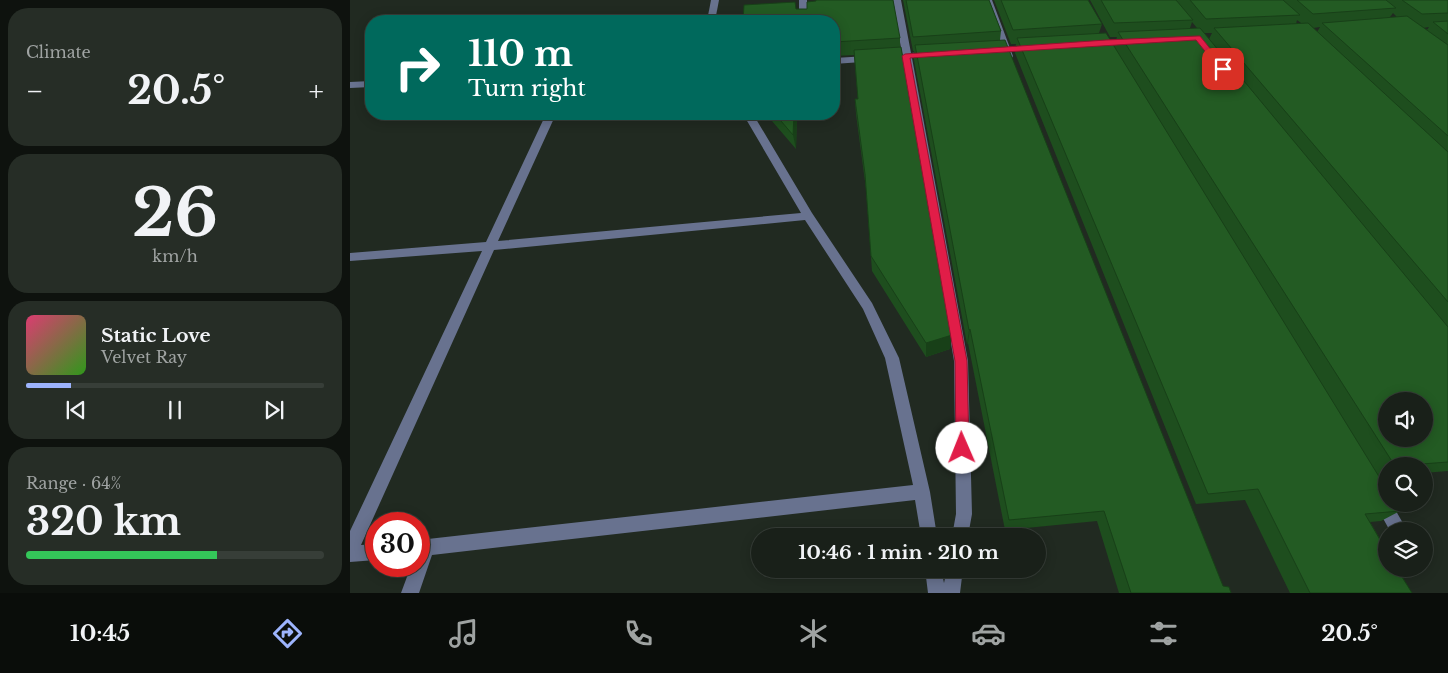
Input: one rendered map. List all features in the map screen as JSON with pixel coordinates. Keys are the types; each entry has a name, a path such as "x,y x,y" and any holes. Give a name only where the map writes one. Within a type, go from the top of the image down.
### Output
{"street":[{"path":"713,15 715,0"},
{"path":"803,0 803,15"},
{"path":"897,0 905,56 961,361 964,514 961,528"},
{"path":"988,0 1013,67"},
{"path":"840,61 942,53"},
{"path":"350,85 365,84"},
{"path":"350,550 548,120"},
{"path":"752,120 808,216 868,307 892,358 922,492 928,528"},
{"path":"350,257 490,246 808,216"},
{"path":"1376,491 1394,522"},
{"path":"430,547 922,492"},
{"path":"350,554 365,553"},
{"path":"410,593 414,577"},
{"path":"934,578 936,593"},
{"path":"951,593 954,578"}],"building":[{"path":"893,0 900,38 840,42 840,15 743,15 744,5 795,2 796,9 807,9 807,2"},
{"path":"906,0 989,0 1001,31 913,37"},
{"path":"1001,0 1088,0 1102,24 1013,30"},
{"path":"1101,0 1176,0 1193,20 1114,23"},
{"path":"1190,0 1283,0 1300,15 1206,19"},
{"path":"1297,0 1386,0 1396,8 1313,14"},
{"path":"1402,0 1448,0 1448,13 1422,14"},
{"path":"1407,16 1448,45 1448,136 1322,23"},
{"path":"1448,21 1448,34 1433,22"},
{"path":"1308,23 1448,152 1448,302 1214,28"},
{"path":"1200,28 1448,327 1448,462 1433,463 1433,457 1389,457 1383,447 1433,447 1433,392 1378,392 1378,439 1118,32"},
{"path":"1106,33 1378,475 1378,512 1388,512 1365,514 1378,536 1378,577 1402,577 1412,593 1310,593 1258,489 1208,494 1017,38"},
{"path":"1005,40 1223,586 1229,587 1231,593 1131,593 1104,511 1009,520 969,330 915,45"},
{"path":"901,47 952,335 926,343 871,256 865,174 855,99 858,99 854,50"},
{"path":"780,120 794,120 793,135"}],"route":[{"path":"962,448 961,361 905,56 1106,42 1198,38 1223,69"}]}
